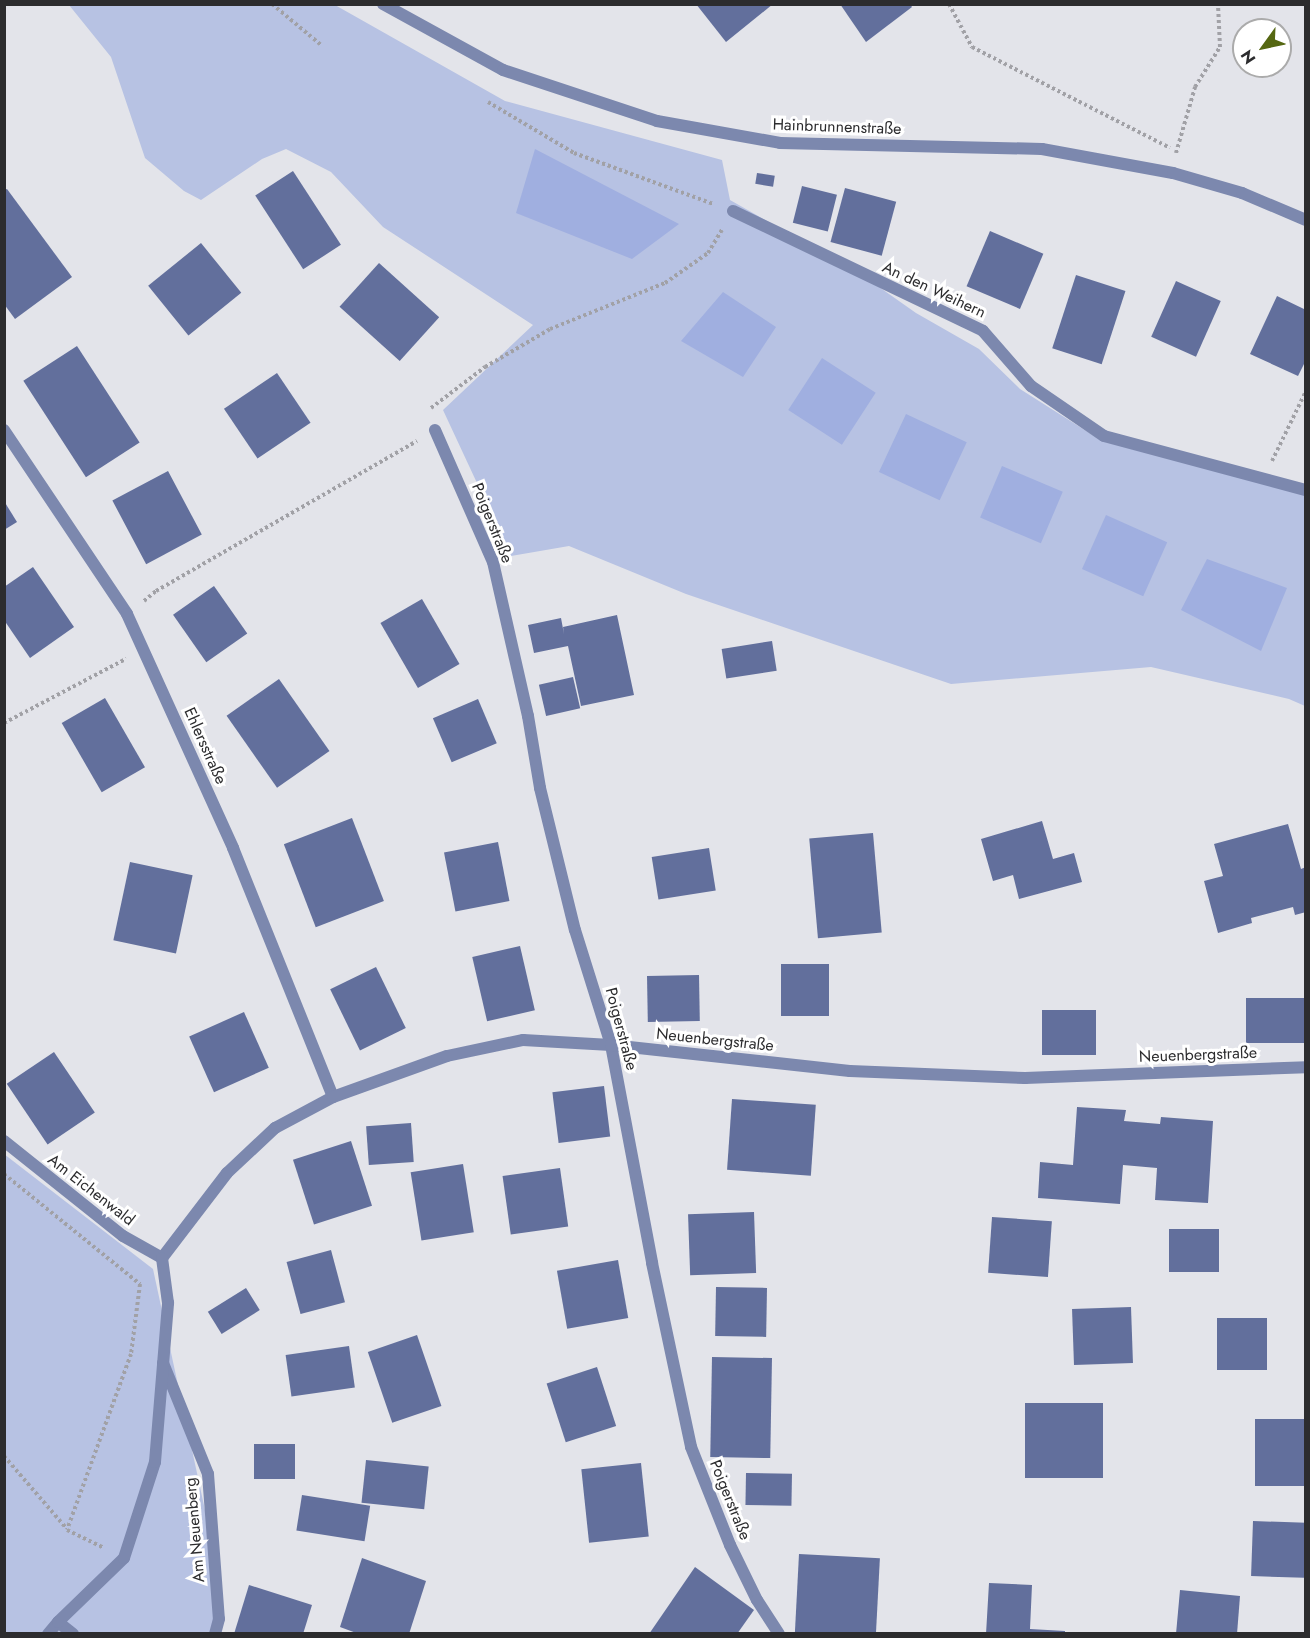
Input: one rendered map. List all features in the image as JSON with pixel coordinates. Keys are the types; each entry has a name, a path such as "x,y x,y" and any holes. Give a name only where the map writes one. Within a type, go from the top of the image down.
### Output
{"street":[{"name":"Hainbrunnenstraße","path":"383,4 504,70 657,121 780,143 1042,149 1173,173 1242,192 1305,220"},
{"name":"An den Weihern","path":"733,211 983,331 1031,386 1104,435 1305,490"},
{"name":"Ehlersstraße","path":"4,430 127,614 233,848 333,1097"},
{"name":"Poigerstraße","path":"435,430 493,562 528,716 540,788 575,930 611,1045 652,1263 692,1447 730,1545 756,1600 779,1634"},
{"name":"Neuenbergstraße","path":"162,1258 227,1173 275,1128 333,1097 447,1056 523,1040 611,1045 850,1071 1024,1078 1305,1067"},
{"name":"Am Eichenwald","path":"4,1141 123,1236 162,1258"},
{"name":"Am Neuenberg","path":"48,1634 124,1558 155,1462 161,1359 168,1303 162,1258"},
{"name":"Am Neuenberg","path":"161,1359 208,1474 219,1619 215,1634"},
{"path":"58,1622 73,1634"}],"path":[{"path":"272,4 321,45"},
{"path":"950,4 972,47 1176,151 1196,87 1220,47 1218,4"},
{"path":"429,409 485,367 550,329 665,284 708,253 733,211 574,153 488,102"},
{"path":"1264,478 1305,391"},
{"path":"127,614 156,591 435,430"},
{"path":"4,723 112,664 144,652"},
{"path":"4,1174 140,1284 131,1354 67,1530"},
{"path":"4,1456 67,1530 124,1558"}],"shaded area":[{"path":"69,5 335,5 505,101 722,160 730,200 862,275 916,313 979,349 1020,389 1102,441 1305,494 1305,706 1289,699 1151,667 951,684 686,594 569,546 511,556 443,410 533,325 383,227 331,172 286,149 262,159 201,200 184,191 145,158 111,57"},
{"path":"535,149 679,224 632,259 516,213"},
{"path":"723,292 776,327 743,377 681,341"},
{"path":"822,358 876,393 842,445 788,410"},
{"path":"906,414 967,442 940,500 879,472"},
{"path":"1002,466 1063,492 1041,543 980,518"},
{"path":"1106,515 1167,542 1143,596 1082,569"},
{"path":"1207,559 1287,588 1261,651 1181,610"},
{"path":"4,1154 153,1269 222,1589 218,1633 5,1633"}],"building":[{"path":"696,4 773,4 726,42"},
{"path":"840,4 910,4 912,7 866,42"},
{"path":"293,171 341,245 303,269 255,196"},
{"path":"757,173 775,176 773,187 755,184"},
{"path":"802,186 837,195 828,232 793,223"},
{"path":"845,188 896,202 882,256 831,242"},
{"path":"7,189 72,277 15,319 4,304 4,190"},
{"path":"990,231 1043,254 1020,309 967,286"},
{"path":"201,243 241,293 188,336 148,286"},
{"path":"379,263 439,317 400,361 340,307"},
{"path":"1076,275 1125,291 1102,364 1052,348"},
{"path":"1176,281 1221,301 1196,357 1151,337"},
{"path":"1277,296 1306,310 1306,360 1298,376 1250,354"},
{"path":"77,346 140,442 86,477 23,381"},
{"path":"277,373 311,423 257,459 224,409"},
{"path":"168,471 202,535 146,564 112,501"},
{"path":"4,501 17,522 4,530"},
{"path":"33,567 74,627 30,658 4,620 4,587"},
{"path":"214,586 247,634 206,662 173,615"},
{"path":"422,599 460,664 418,688 380,623"},
{"path":"617,615 634,695 581,706 568,646 534,653 528,625 561,618 564,634 563,627"},
{"path":"772,641 777,671 726,679 722,649"},
{"path":"573,677 580,708 546,716 539,685"},
{"path":"279,679 329,751 277,788 227,716"},
{"path":"105,698 145,767 102,792 62,723"},
{"path":"478,699 497,743 452,762 433,718"},
{"path":"352,818 384,901 316,927 284,844"},
{"path":"1042,821 1053,859 1074,853 1082,882 1019,899 1013,875 993,881 981,839"},
{"path":"1288,824 1301,869 1306,867 1306,912 1295,915 1293,907 1251,918 1252,923 1218,933 1204,881 1223,876 1214,844"},
{"path":"873,833 882,933 818,938 809,839"},
{"path":"498,842 509,901 455,911 444,852"},
{"path":"709,848 716,890 658,900 652,857"},
{"path":"130,862 193,875 176,954 113,940"},
{"path":"520,946 535,1010 487,1021 472,957"},
{"path":"781,964 829,964 829,1016 781,1016"},
{"path":"376,967 406,1028 360,1050 330,989"},
{"path":"699,975 700,1021 648,1022 647,976"},
{"path":"1246,998 1306,998 1306,1043 1246,1043"},
{"path":"1042,1010 1096,1010 1096,1055 1042,1055"},
{"path":"244,1012 269,1068 214,1092 189,1036"},
{"path":"54,1052 95,1113 48,1144 7,1084"},
{"path":"604,1086 610,1137 559,1143 552,1092"},
{"path":"732,1099 816,1105 811,1176 727,1170"},
{"path":"1077,1107 1126,1110 1124,1121 1160,1124 1161,1117 1213,1121 1208,1203 1155,1200 1157,1168 1123,1165 1120,1204 1038,1198 1040,1162 1073,1165"},
{"path":"411,1123 414,1162 369,1165 366,1126"},
{"path":"351,1141 372,1206 314,1225 293,1160"},
{"path":"463,1164 474,1232 421,1240 411,1172"},
{"path":"560,1168 568,1226 511,1234 503,1176"},
{"path":"754,1212 756,1273 690,1275 688,1214"},
{"path":"992,1217 1052,1221 1048,1277 988,1273"},
{"path":"1169,1229 1219,1229 1219,1272 1169,1272"},
{"path":"331,1250 345,1302 301,1314 287,1262"},
{"path":"618,1260 628,1318 567,1329 557,1271"},
{"path":"716,1287 767,1288 766,1337 715,1336"},
{"path":"246,1288 260,1310 222,1334 208,1312"},
{"path":"1131,1307 1133,1363 1074,1365 1072,1309"},
{"path":"1217,1318 1267,1318 1267,1370 1217,1370"},
{"path":"417,1335 441,1406 392,1423 368,1352"},
{"path":"349,1346 355,1388 291,1396 286,1355"},
{"path":"712,1357 772,1358 770,1458 710,1457"},
{"path":"597,1367 616,1426 566,1442 547,1383"},
{"path":"1025,1403 1103,1403 1103,1478 1025,1478"},
{"path":"1255,1419 1306,1419 1306,1486 1255,1486"},
{"path":"254,1444 295,1444 295,1479 254,1479"},
{"path":"366,1460 429,1467 424,1509 362,1503"},
{"path":"641,1463 649,1537 589,1543 581,1469"},
{"path":"746,1473 792,1474 791,1506 745,1505"},
{"path":"302,1495 370,1506 365,1541 296,1531"},
{"path":"1253,1521 1306,1523 1304,1578 1251,1576"},
{"path":"799,1554 880,1558 876,1634 795,1634"},
{"path":"362,1558 426,1581 409,1634 359,1634 340,1627"},
{"path":"695,1567 754,1610 737,1634 649,1634"},
{"path":"989,1583 1032,1585 1030,1629 1065,1631 1065,1634 986,1634"},
{"path":"249,1585 312,1605 303,1634 234,1634"},
{"path":"1180,1590 1240,1596 1237,1634 1176,1634"}]}
